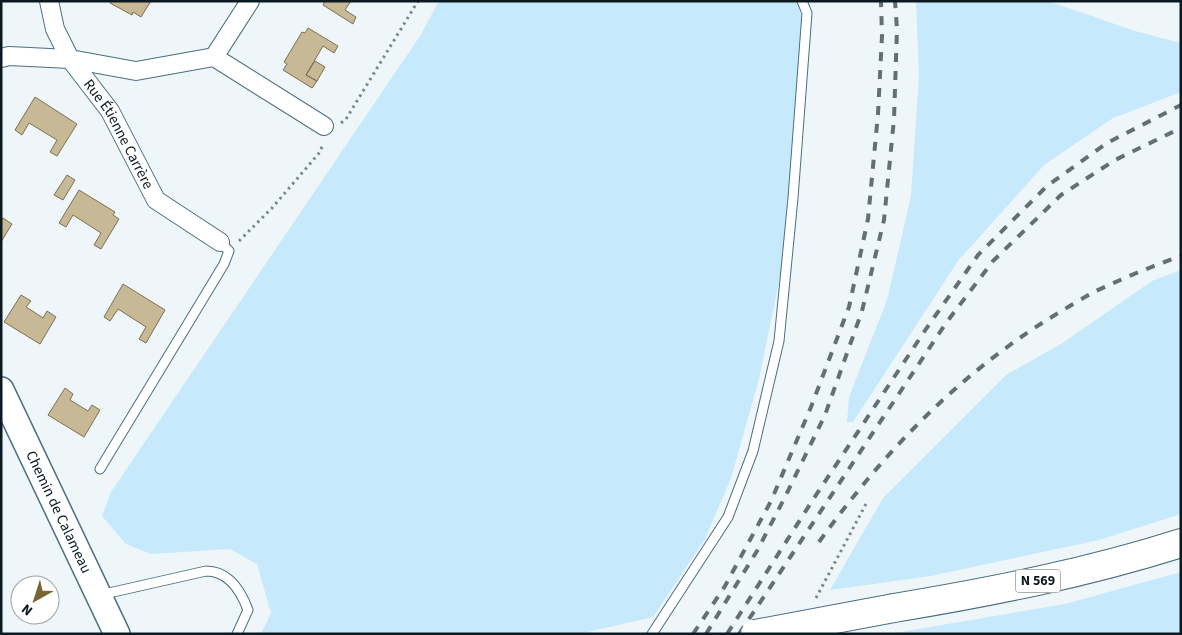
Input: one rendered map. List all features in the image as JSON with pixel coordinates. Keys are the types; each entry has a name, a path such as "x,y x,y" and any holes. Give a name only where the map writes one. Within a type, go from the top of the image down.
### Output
{"main road":[{"name":"Chemin de Calameau","path":"1,390 118,634"},
{"name":"N 569","path":"756,634 990,592 1076,572 1181,543"}],"street":[{"name":"Rue Étienne Carrère","path":"49,1 55,29 70,59 110,111 156,200 224,246"},
{"path":"214,58 250,1"},
{"path":"1,58 9,56 70,59 136,71 214,58 324,126"}],"lane":[{"path":"652,634 728,517 753,451 779,341 793,198 807,13 802,1"},
{"path":"100,468 224,264 224,246"},
{"path":"100,595 206,571 215,571 230,580 242,593 248,610 237,634"}],"path":[{"path":"224,246 272,208 320,152 324,126 334,127 346,119 418,1"},
{"path":"814,601 867,502"}],"shaded area":[{"path":"439,1 800,1 802,12 785,253 759,379 731,478 705,539 653,617 579,634 261,634 271,613 257,564 230,549 151,554 126,544 102,516 111,492 420,36"},
{"path":"916,1 1048,1 1135,31 1181,43 1181,92 1113,118 1044,165 958,261 853,422 847,422 849,397 887,300 911,196 919,76"},
{"path":"1181,270 1181,514 1099,540 931,576 830,590 883,498 1006,375 1061,344 1152,281"},
{"path":"1181,572 1181,634 889,634 1065,604"}],"building":[{"path":"111,1 151,1 141,17 133,12 132,15 110,3"},
{"path":"325,1 351,1 345,10 356,17 353,24 323,5"},
{"path":"308,28 338,46 334,53 323,46 306,75 317,81 312,88 283,70 287,64 284,62 302,32 305,33"},
{"path":"315,61 325,67 317,81 306,75"},
{"path":"35,97 77,124 57,156 50,152 57,140 29,123 22,135 15,130"},
{"path":"67,175 75,180 63,200 54,195"},
{"path":"79,190 115,212 113,215 119,219 101,249 94,245 101,233 73,215 66,227 59,223"},
{"path":"3,218 12,224 1,242 1,221"},
{"path":"123,284 165,310 146,343 139,339 146,327 118,309 110,321 104,317"},
{"path":"21,295 31,301 26,307 43,318 47,311 56,317 40,344 4,322"},
{"path":"65,388 73,394 70,400 88,411 92,405 100,410 84,437 48,415"}],"railway":[{"path":"693,634 725,586 771,501 811,407 849,307 868,219 878,114 882,36 881,1"},
{"path":"706,634 757,551 825,415 862,311 884,220 894,119 897,29 895,1"},
{"path":"727,634 816,495 926,329 978,255 1047,186 1107,143 1181,105"},
{"path":"739,634 946,323 993,261 1061,195 1115,160 1181,128"},
{"path":"819,542 843,509 896,447 924,418 984,365 1050,318 1090,294 1138,272 1181,256"}]}
